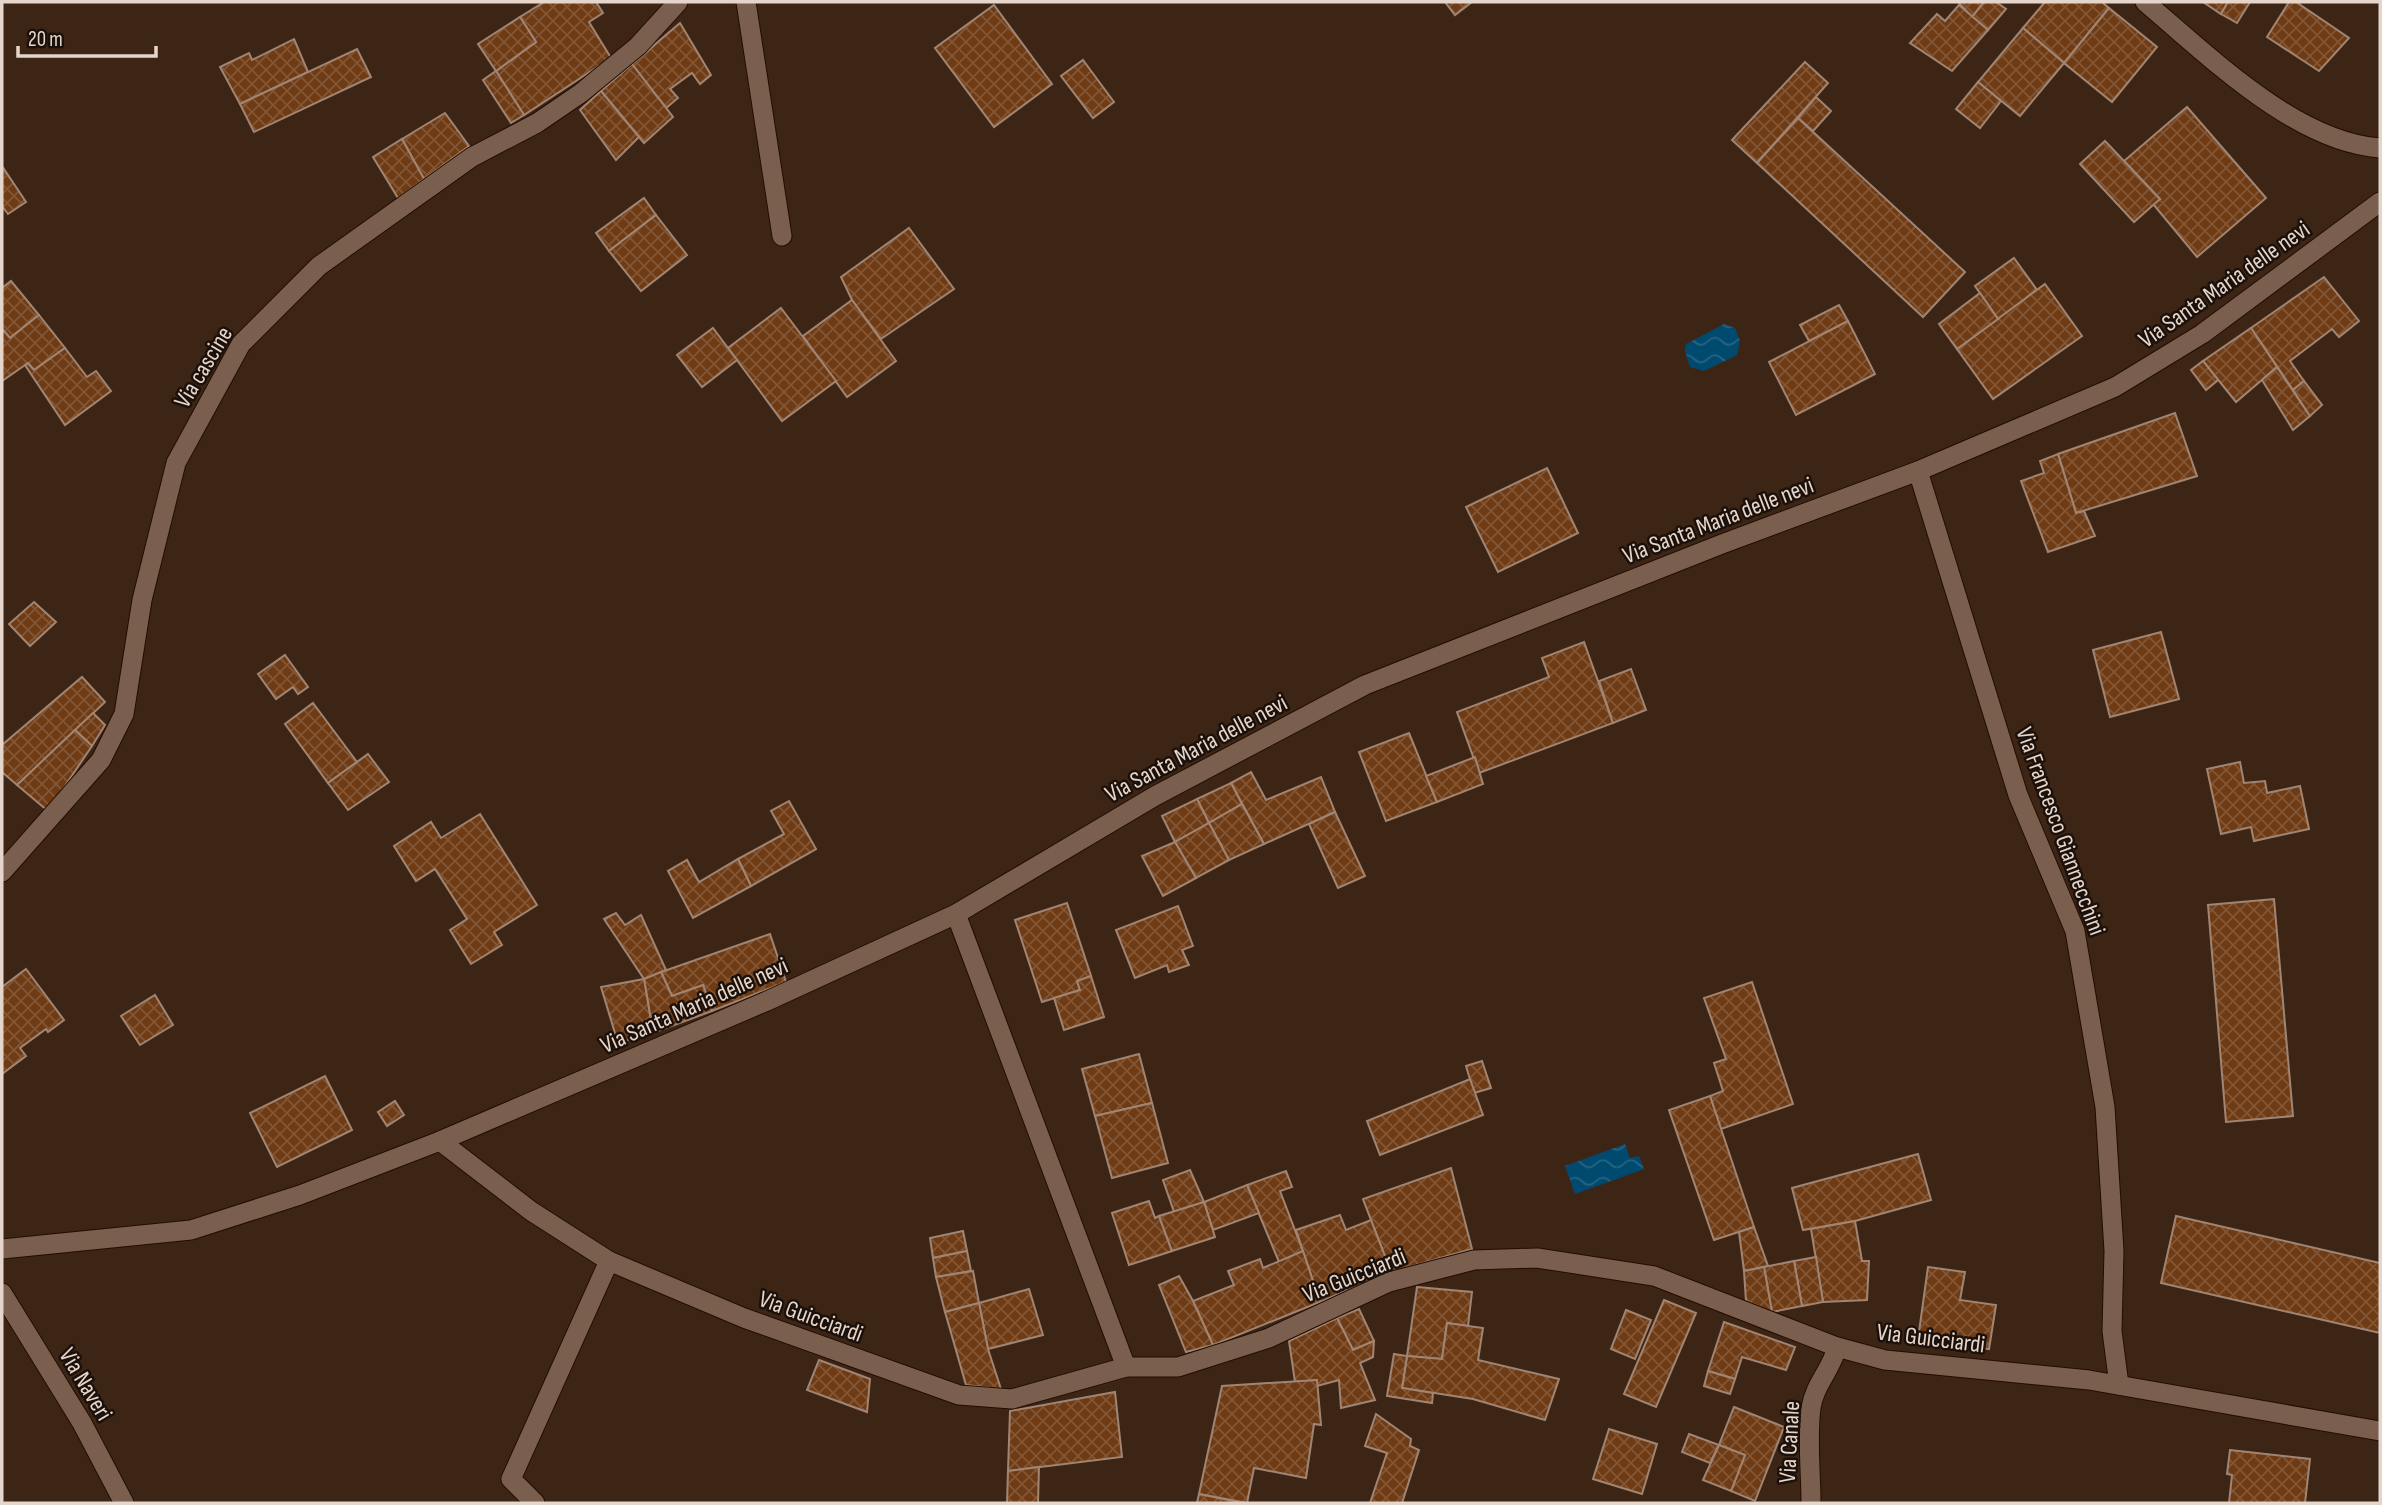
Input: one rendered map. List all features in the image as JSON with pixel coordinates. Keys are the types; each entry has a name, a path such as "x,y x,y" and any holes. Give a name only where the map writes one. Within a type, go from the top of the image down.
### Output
{"street":[{"name":"Via cascine","path":"2,872 102,760 124,714 142,600 176,463 241,344 319,266 472,157 537,123 581,93 638,46 678,2"},
{"path":"746,2 782,236"},
{"path":"2145,2 2235,79 2315,130 2356,146 2380,148"},
{"name":"Via Santa Maria delle nevi","path":"2,1250 191,1230 300,1195 440,1141 766,1001 956,914 1155,796 1365,685 1722,544 1919,471 2115,387 2202,334 2380,202"},
{"name":"Via Francesco Giannecchini","path":"1919,471 2018,795 2076,931 2105,1107 2114,1251 2112,1331 2119,1385"},
{"path":"956,914 1126,1367"},
{"name":"Via Guicciardi","path":"440,1141 531,1211 609,1261 744,1318 959,1395 1012,1399 1126,1367 1178,1367 1269,1338 1389,1282 1474,1260 1537,1258 1654,1276 1837,1347 1885,1360 2119,1385 2380,1431"},
{"path":"534,1503 511,1479 609,1261"},
{"name":"Via Naveri","path":"2,1293 82,1423 124,1503"},
{"name":"Via Canale","path":"1811,1503 1811,1407 1821,1380 1834,1360 1837,1347"}],"water":[{"path":"1724,324 1735,328 1740,341 1737,355 1704,371 1690,367 1685,351 1686,344"},
{"path":"1625,1144 1630,1158 1639,1156 1644,1169 1575,1194 1565,1166"}],"building":[{"path":"544,2 596,2 603,13 589,22 611,58 524,115 496,71 536,42 520,17"},
{"path":"1445,2 1472,2 1455,15"},
{"path":"1958,2 1984,2 1972,17"},
{"path":"1984,2 1996,2 2006,9 1988,30 1972,17"},
{"path":"2045,2 2102,2 2109,8 2064,63 2023,28"},
{"path":"2203,2 2228,2 2221,14"},
{"path":"2228,2 2250,2 2237,23 2221,14"},
{"path":"2289,2 2296,2 2349,38 2319,71 2267,37"},
{"path":"994,5 1052,84 994,127 935,48"},
{"path":"1959,5 1988,30 1952,71 1910,43 1937,14 1945,21"},
{"path":"2109,8 2157,47 2112,102 2064,63"},
{"path":"520,17 536,42 496,71 478,44"},
{"path":"680,23 711,75 700,84 692,73 670,89 678,98 666,108 632,64"},
{"path":"2023,28 2064,63 2020,116 1978,82"},
{"path":"294,39 308,72 240,104 220,67 249,53 252,60"},
{"path":"357,49 371,77 254,132 240,104"},
{"path":"1083,60 1114,102 1093,118 1061,76"},
{"path":"1805,62 1828,83 1757,163 1732,140"},
{"path":"632,64 673,117 644,143 601,91"},
{"path":"496,71 524,115 511,123 483,80"},
{"path":"1978,82 2001,101 1980,128 1956,109"},
{"path":"601,91 639,137 616,160 580,110"},
{"path":"1816,97 1831,111 1813,131 1798,118"},
{"path":"2187,107 2266,198 2197,257 2153,204 2160,199 2124,161"},
{"path":"445,113 469,146 424,179 402,139"},
{"path":"1798,118 1965,272 1923,317 1757,163"},
{"path":"402,139 424,179 398,198 373,157"},
{"path":"2105,141 2160,199 2134,222 2080,164"},
{"path":"2,166 26,202 8,214 2,206"},
{"path":"644,198 656,215 609,251 596,233"},
{"path":"656,215 687,255 641,291 609,251"},
{"path":"909,228 954,289 881,339 852,300 841,277"},
{"path":"2014,258 2037,290 1998,319 1975,286"},
{"path":"2324,277 2359,321 2339,337 2332,329 2290,361 2304,381 2293,390 2251,328"},
{"path":"11,281 39,315 10,338 2,329 2,288"},
{"path":"2045,284 2082,336 1993,399 1957,349"},
{"path":"1980,293 1998,319 1957,349 1939,324"},
{"path":"852,300 896,361 847,397 803,336"},
{"path":"1839,305 1848,321 1809,341 1800,325"},
{"path":"781,308 836,381 782,421 728,348"},
{"path":"39,315 65,348 34,370 28,363 2,381 2,329 10,338"},
{"path":"1848,321 1875,374 1796,415 1769,362"},
{"path":"713,328 737,360 702,387 677,355"},
{"path":"2251,328 2277,367 2236,402 2203,361"},
{"path":"65,348 87,377 96,371 111,391 65,425 25,365 28,363 34,370"},
{"path":"2203,361 2218,380 2206,390 2191,370"},
{"path":"2277,367 2310,416 2293,430 2262,380"},
{"path":"2304,381 2322,405 2310,416 2293,390"},
{"path":"2175,413 2197,476 2076,513 2058,454"},
{"path":"2058,454 2076,513 2084,511 2095,536 2048,552 2021,481 2044,473 2040,461"},
{"path":"1547,468 1578,533 1498,572 1466,507"},
{"path":"34,602 56,622 30,646 9,624"},
{"path":"2161,632 2179,699 2110,717 2093,650"},
{"path":"1584,642 1613,723 1479,773 1457,712 1549,677 1542,658"},
{"path":"285,655 308,687 298,694 293,687 276,699 258,674"},
{"path":"1631,669 1646,710 1613,723 1599,681"},
{"path":"82,677 105,702 17,785 2,772 2,745"},
{"path":"313,703 357,762 328,783 285,724"},
{"path":"93,713 105,725 92,746 75,730"},
{"path":"75,730 92,746 48,811 17,785"},
{"path":"1409,733 1437,802 1386,821 1359,752"},
{"path":"368,754 389,782 348,810 328,783"},
{"path":"1475,757 1483,784 1437,802 1426,776"},
{"path":"2240,762 2244,783 2265,781 2267,793 2300,786 2309,829 2254,841 2251,827 2221,834 2207,769"},
{"path":"1251,772 1266,800 1321,777 1335,812 1264,844 1231,783"},
{"path":"1231,783 1242,804 1209,823 1197,799"},
{"path":"1197,799 1209,823 1175,842 1162,816"},
{"path":"789,801 816,849 751,886 738,859 784,834 771,811"},
{"path":"1242,804 1264,844 1229,860 1209,823"},
{"path":"1335,812 1365,876 1338,888 1309,824"},
{"path":"480,814 537,905 494,932 502,945 471,964 450,930 467,919 435,869 416,881 394,846 431,822 441,838"},
{"path":"1209,823 1229,860 1196,878 1175,842"},
{"path":"1175,842 1196,878 1163,896 1142,856"},
{"path":"738,859 751,886 693,918 668,871 687,860 699,882"},
{"path":"2274,899 2293,1116 2226,1122 2208,905"},
{"path":"1067,903 1091,976 1077,981 1080,990 1042,1002 1015,920"},
{"path":"1178,906 1193,946 1182,950 1189,965 1169,972 1167,965 1135,978 1116,930"},
{"path":"616,913 625,925 641,915 666,970 644,979 604,919"},
{"path":"770,934 786,982 712,1011 703,985 672,996 661,972"},
{"path":"26,969 64,1020 20,1048 26,1056 2,1074 2,987"},
{"path":"661,972 672,996 703,985 712,1011 653,1033 644,979"},
{"path":"1091,976 1104,1017 1064,1030 1054,998 1080,990 1077,981"},
{"path":"644,979 653,1033 618,1043 601,987"},
{"path":"1752,982 1793,1104 1721,1129 1710,1096 1723,1091 1714,1063 1726,1059 1704,998"},
{"path":"155,995 173,1025 140,1045 121,1016"},
{"path":"1139,1054 1152,1103 1095,1116 1082,1069"},
{"path":"1482,1061 1491,1088 1474,1093 1466,1066"},
{"path":"325,1076 352,1130 277,1167 250,1113"},
{"path":"1470,1079 1483,1115 1380,1155 1367,1121"},
{"path":"1710,1096 1754,1227 1714,1240 1669,1110"},
{"path":"395,1101 404,1115 387,1126 378,1112"},
{"path":"1152,1103 1168,1163 1112,1178 1095,1116"},
{"path":"1918,1154 1931,1200 1855,1221 1803,1230 1792,1188"},
{"path":"1451,1168 1472,1249 1391,1272 1363,1199"},
{"path":"1190,1170 1204,1202 1174,1212 1163,1180"},
{"path":"1286,1171 1292,1187 1280,1191 1303,1251 1279,1262 1247,1185"},
{"path":"1247,1185 1259,1213 1213,1230 1204,1202"},
{"path":"1149,1201 1155,1218 1159,1216 1172,1251 1129,1265 1112,1213"},
{"path":"1204,1202 1215,1237 1172,1251 1159,1216"},
{"path":"1340,1215 1346,1230 1371,1220 1391,1272 1320,1302 1296,1230"},
{"path":"2176,1216 2380,1263 2380,1333 2161,1283"},
{"path":"1855,1221 1862,1261 1869,1261 1867,1300 1823,1302 1811,1229"},
{"path":"1754,1227 1768,1266 1744,1271 1739,1232"},
{"path":"963,1231 967,1251 933,1258 930,1238"},
{"path":"967,1251 971,1271 936,1277 933,1258"},
{"path":"1303,1251 1320,1302 1213,1345 1193,1301 1234,1285 1228,1271 1260,1259 1263,1268"},
{"path":"1816,1257 1823,1302 1802,1306 1794,1261"},
{"path":"1794,1261 1802,1306 1772,1312 1764,1267"},
{"path":"1764,1267 1772,1312 1746,1301 1744,1271"},
{"path":"1928,1267 1965,1272 1960,1300 1996,1305 1989,1349 1918,1339"},
{"path":"973,1271 979,1303 945,1312 936,1277"},
{"path":"1179,1276 1213,1345 1186,1352 1159,1285"},
{"path":"1417,1287 1472,1292 1468,1326 1447,1323 1442,1359 1407,1356"},
{"path":"1029,1289 1043,1335 988,1349 979,1303"},
{"path":"1664,1300 1696,1313 1656,1407 1624,1394"},
{"path":"979,1303 988,1349 1001,1389 966,1385 945,1312"},
{"path":"1359,1309 1374,1341 1353,1350 1337,1318"},
{"path":"1626,1310 1651,1320 1635,1359 1611,1349"},
{"path":"1337,1318 1353,1350 1374,1341 1373,1357 1360,1363 1375,1400 1341,1408 1339,1380 1317,1386 1317,1380 1295,1382 1289,1341"},
{"path":"1724,1322 1795,1347 1786,1370 1742,1357 1735,1379 1708,1371"},
{"path":"1447,1323 1483,1328 1478,1360 1559,1379 1545,1420 1473,1399 1402,1388 1407,1356 1442,1359"},
{"path":"1394,1354 1407,1356 1402,1388 1433,1393 1432,1403 1387,1396"},
{"path":"819,1360 870,1379 867,1412 807,1390"},
{"path":"1708,1371 1735,1379 1730,1394 1704,1386"},
{"path":"1317,1380 1321,1425 1314,1424 1306,1478 1254,1468 1247,1503 1199,1494 1222,1386"},
{"path":"1115,1392 1122,1457 1008,1471 1010,1411"},
{"path":"1734,1407 1784,1427 1755,1501 1731,1491 1745,1455 1719,1445"},
{"path":"1376,1414 1411,1439 1410,1446 1419,1450 1402,1503 1370,1503 1387,1453 1365,1446"},
{"path":"1609,1429 1657,1444 1642,1494 1593,1479"},
{"path":"1689,1434 1719,1445 1710,1463 1682,1452"},
{"path":"1719,1445 1745,1455 1731,1491 1703,1480"},
{"path":"2230,1450 2310,1459 2305,1503 2229,1503 2232,1475 2227,1474"},
{"path":"1039,1467 1038,1503 1007,1503 1008,1471"},
{"path":"1199,1494 1243,1503 1197,1503"}]}
